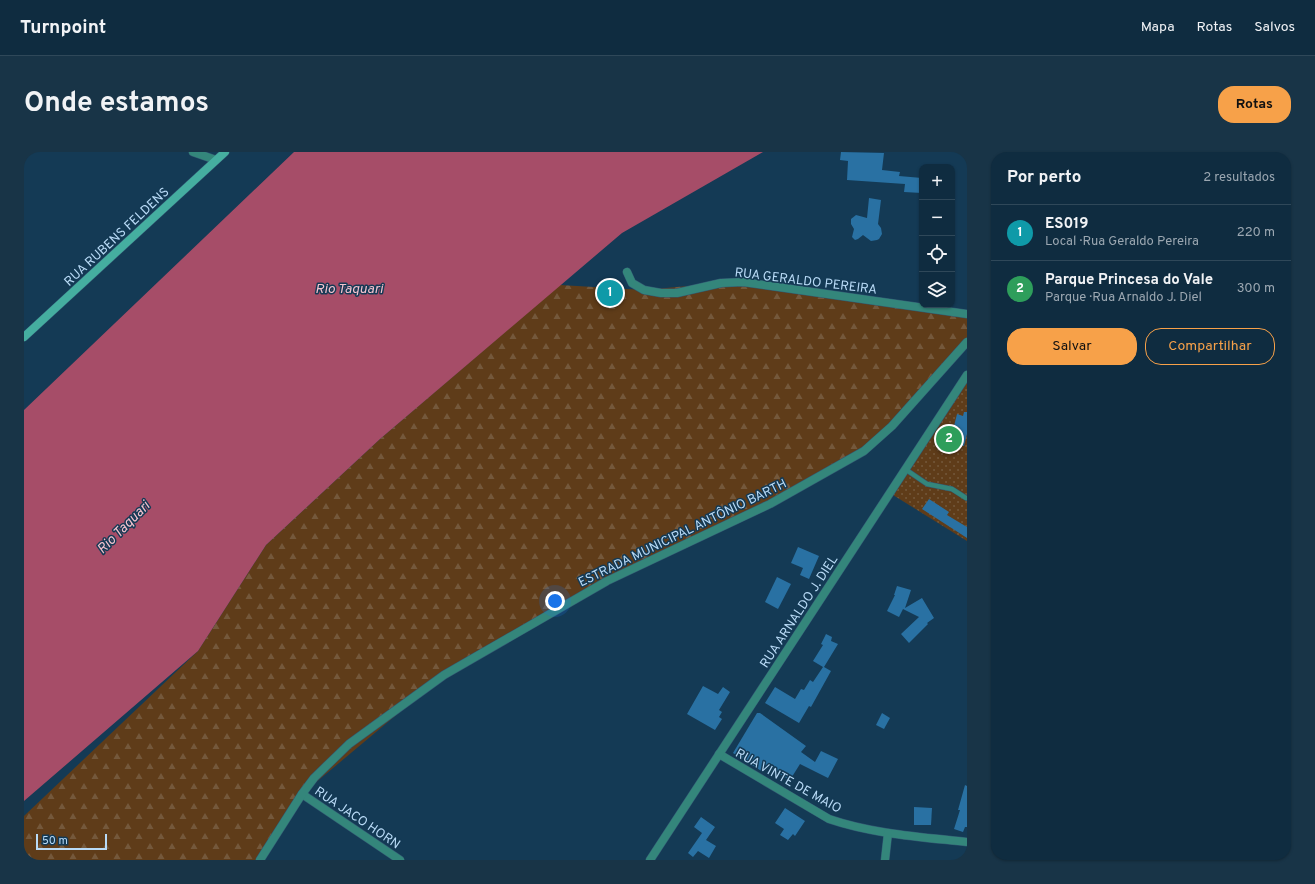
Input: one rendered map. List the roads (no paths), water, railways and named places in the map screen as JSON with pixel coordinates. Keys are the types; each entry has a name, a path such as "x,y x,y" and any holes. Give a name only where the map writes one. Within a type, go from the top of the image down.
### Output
{"main road":[{"name":"RUA RUBENS FELDENS","path":"24,337 225,152"}],"street":[{"path":"193,152 216,160"},
{"name":"RUA GERALDO PEREIRA","path":"627,272 632,283 644,290 661,293 677,293 721,283 742,282 967,314"},
{"name":"ESTRADA MUNICIPAL ANTÔNIO BARTH","path":"260,860 302,794 314,778 349,744 444,674 607,581 770,504 864,451 892,426 967,342"},
{"name":"RUA ARNALDO J. DIEL","path":"650,860 967,375"},
{"name":"RUA VINTE DE MAIO","path":"719,754 829,819 847,825 888,833 967,842"},
{"name":"RUA JACO HORN","path":"302,794 400,860"},
{"path":"885,860 888,833"}],"lane":[{"path":"905,469 927,484 952,489 966,498"}],"water":[{"name":"Rio Taquari","path":"294,152 763,152 622,233 380,439 266,545 198,651 24,801 24,410"}],"place":[{"name":"ES019","path":"610,293"},
{"name":"Parque Princesa do Vale","path":"949,439"}]}
